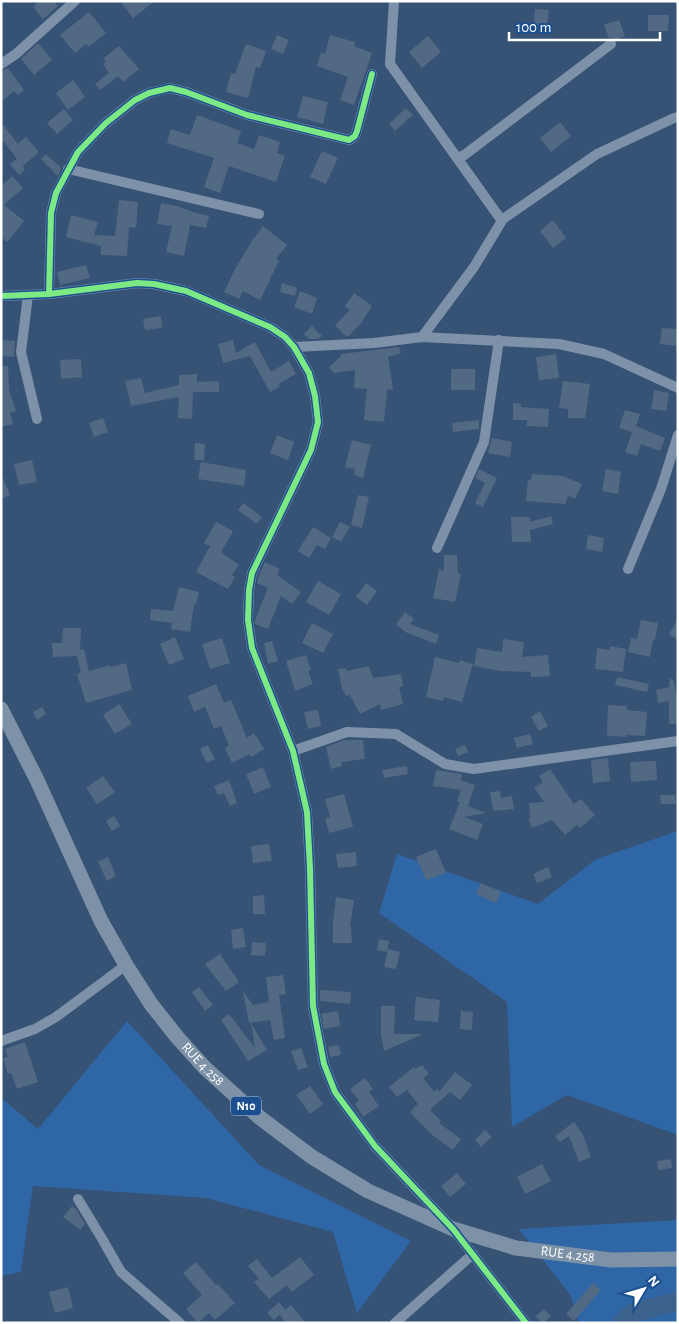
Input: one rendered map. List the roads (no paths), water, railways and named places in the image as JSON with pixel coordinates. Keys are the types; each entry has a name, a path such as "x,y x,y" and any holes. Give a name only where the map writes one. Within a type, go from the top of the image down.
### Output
{"highway":[{"name":"RUE 4.258","path":"1,709 37,780 102,921 126,965 151,1004 183,1043 205,1068 259,1117 312,1157 368,1191 453,1229 516,1248 611,1260 678,1259"}],"street":[{"path":"1,64 16,54 75,1"},
{"path":"394,1 390,64 502,220"},
{"path":"457,157 463,156 611,44"},
{"path":"49,294 51,213 56,193 78,152 106,123 128,106 148,94 170,88 186,92 247,115 349,140 355,136 357,131 372,74"},
{"path":"422,338 474,267 502,220 597,154 678,117"},
{"path":"68,169 259,214"},
{"path":"1,296 49,294 137,283 168,286 186,291 270,327 285,337 294,347 309,373 315,396 318,422 311,450 252,574 249,590 248,620 252,648 267,690 285,728 293,751 307,812 313,1006 324,1064 335,1092 375,1146 453,1229 526,1323"},
{"path":"28,295 21,352 37,419"},
{"path":"294,347 374,343 422,338 559,344 604,354 678,388"},
{"path":"437,548 484,442 499,340"},
{"path":"628,569 661,489 678,435"},
{"path":"293,751 346,732 396,734 445,764 474,769 678,742"},
{"path":"1,1041 35,1029 56,1017 126,965"},
{"path":"78,1199 121,1272 180,1323"},
{"path":"395,1323 473,1254"}],"waterway":[{"path":"622,1323 632,1313 678,1301"}]}
